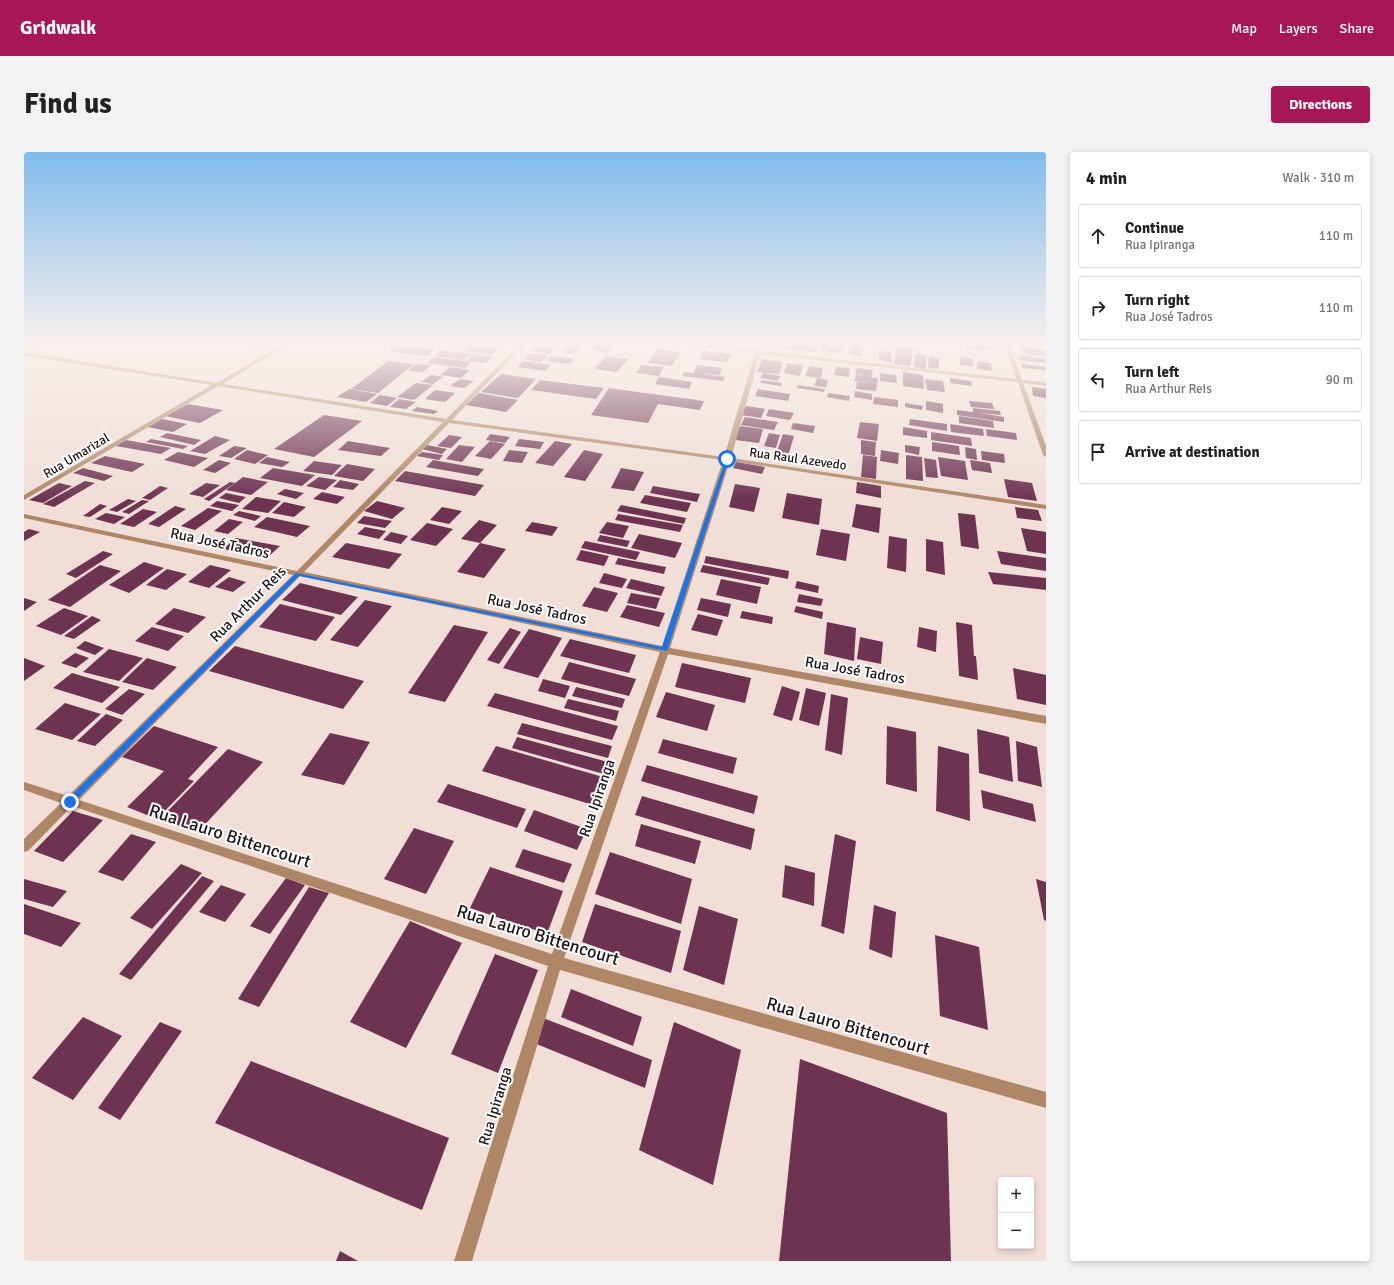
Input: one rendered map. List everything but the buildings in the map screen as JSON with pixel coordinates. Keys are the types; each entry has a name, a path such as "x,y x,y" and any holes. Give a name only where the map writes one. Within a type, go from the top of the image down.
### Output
{"street":[{"name":"Rua Umarizal","path":"24,498 196,397"},
{"name":"Rua Raul Azevedo","path":"297,397 447,421 727,459 1046,507"},
{"name":"Rua Arthur Reis","path":"24,847 298,574 471,397"},
{"name":"Rua Ipiranga","path":"463,1261 556,962 665,650 727,459 745,397"},
{"path":"1025,397 1046,455"},
{"name":"Rua José Tadros","path":"24,516 665,650 1046,720"},
{"name":"Rua Lauro Bittencourt","path":"24,786 556,962 1046,1100"}],"route":[{"path":"70,802 298,574 665,650 727,459"}]}
